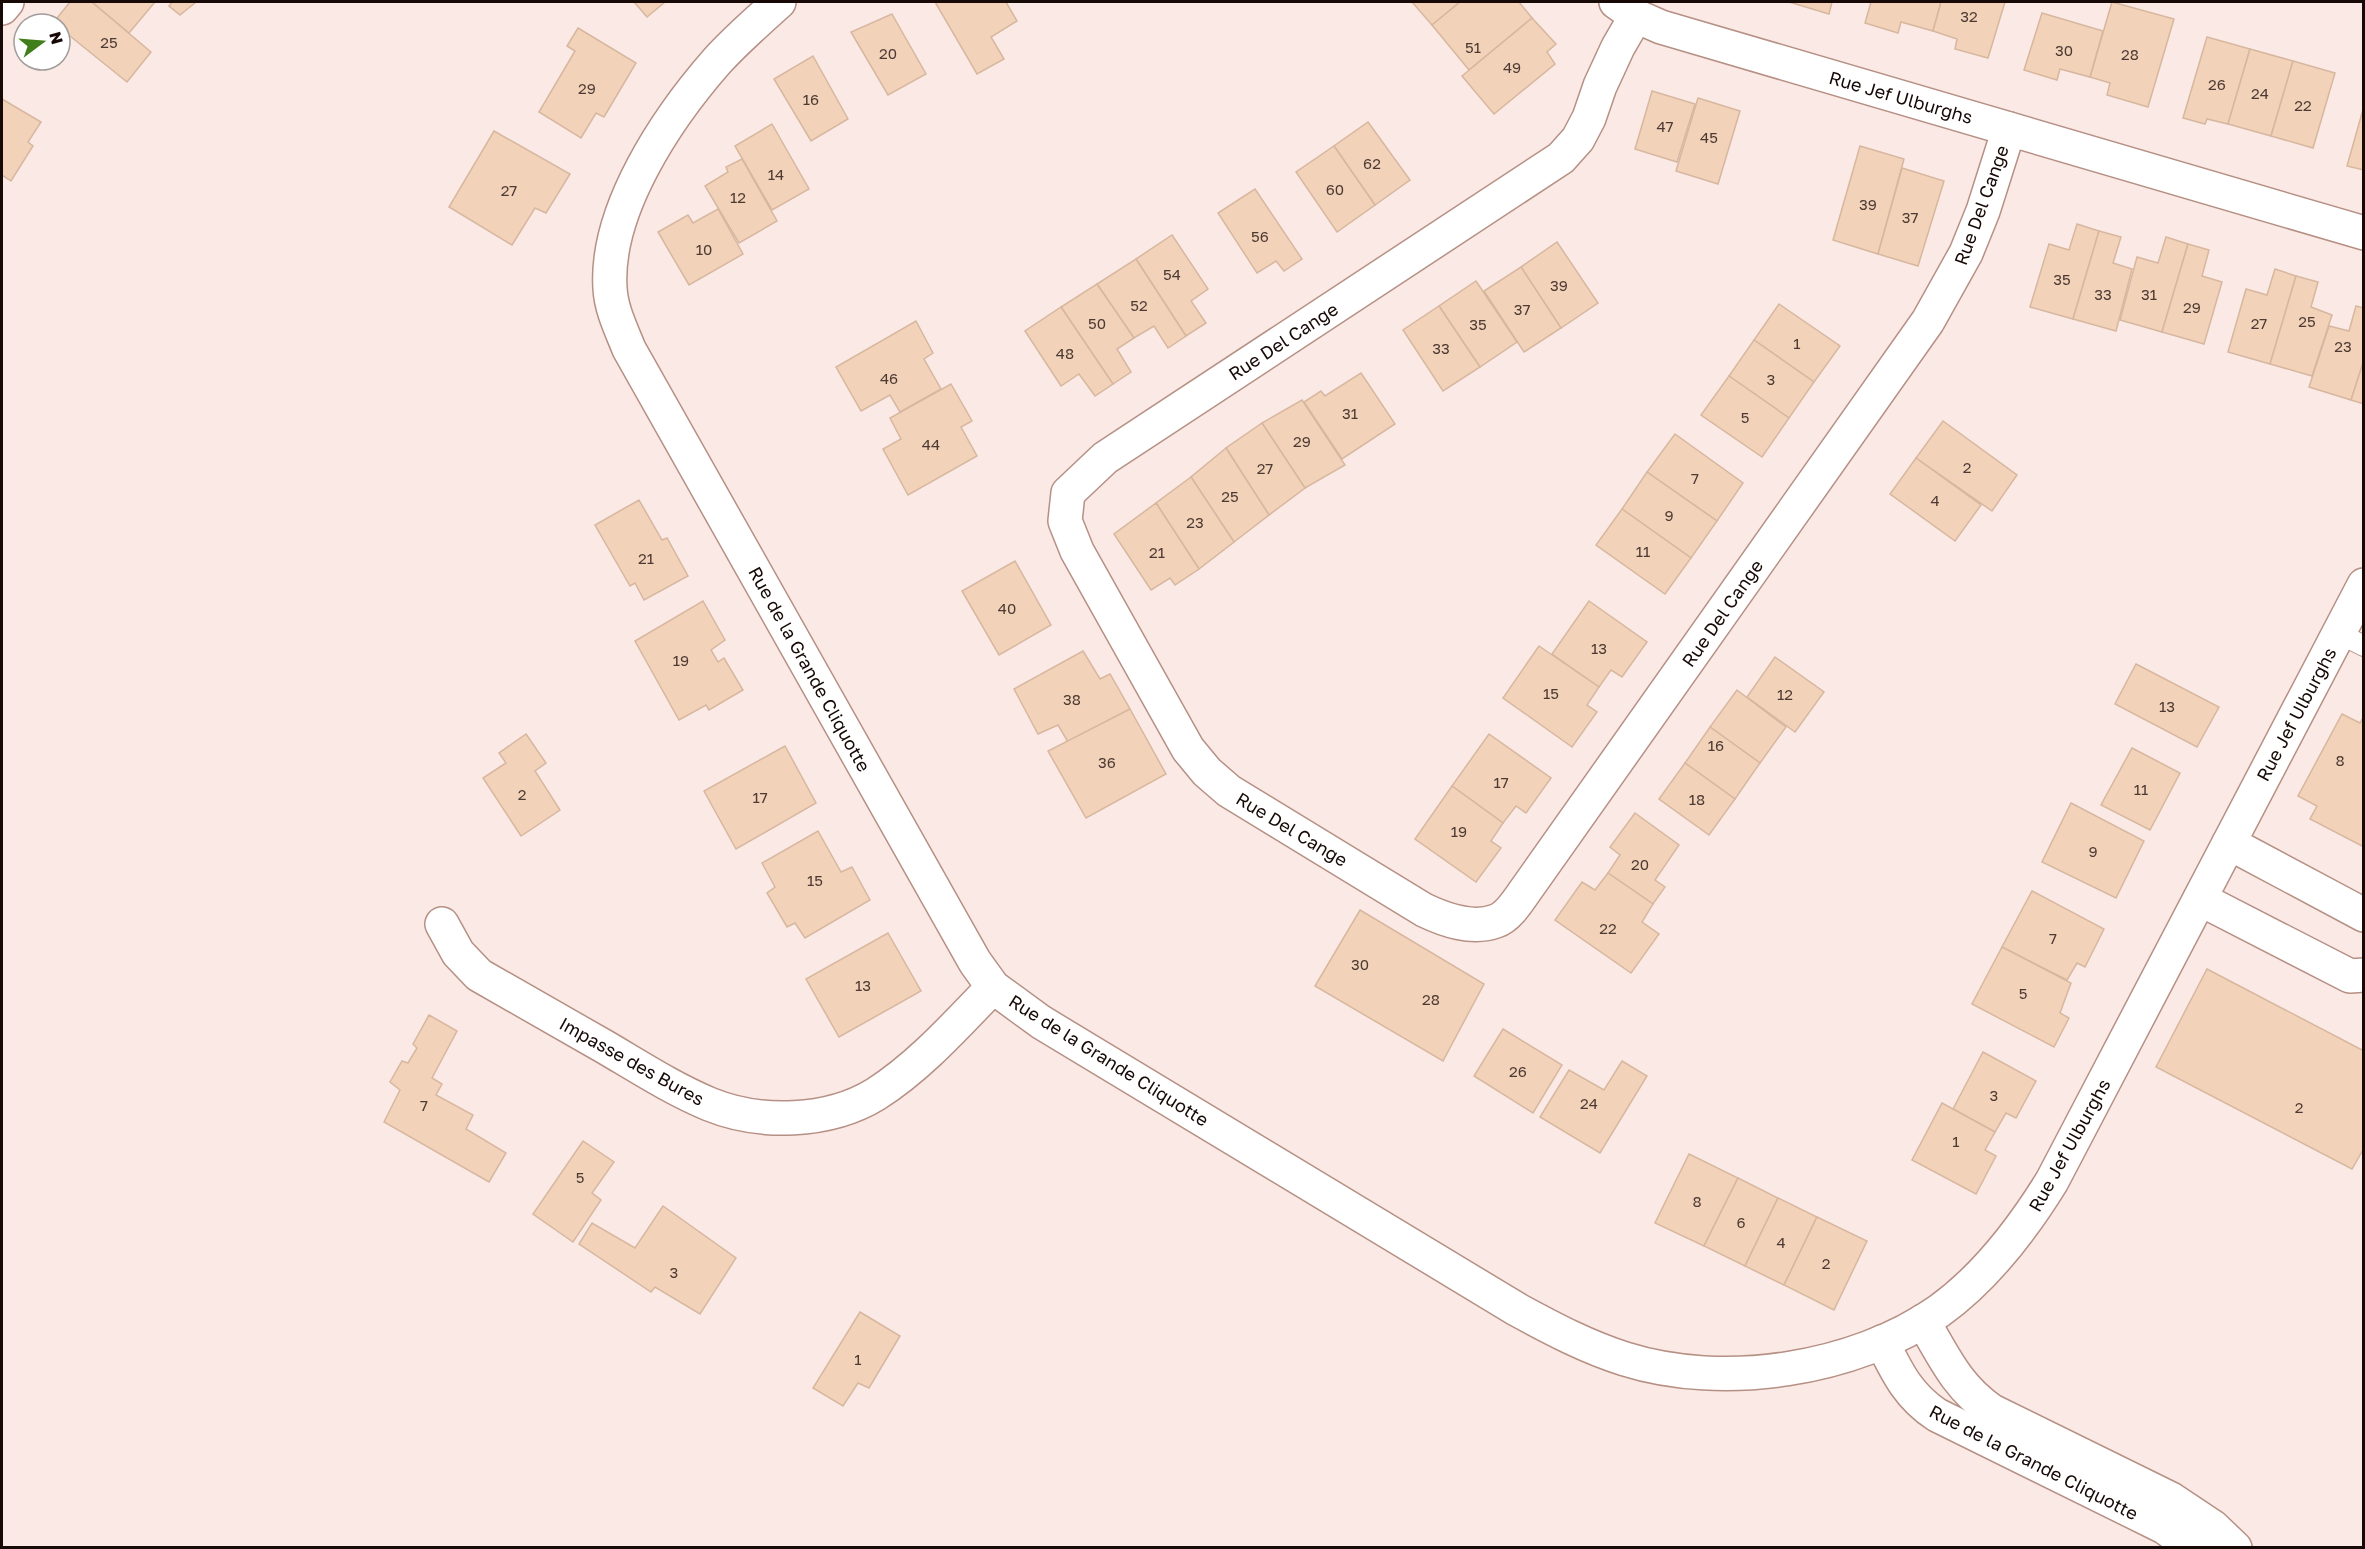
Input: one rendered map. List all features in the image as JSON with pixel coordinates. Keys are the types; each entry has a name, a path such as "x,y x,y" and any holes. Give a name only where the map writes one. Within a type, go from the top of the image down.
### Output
{"street":[{"path":"2,8 7,2"},
{"name":"Rue de la Grande Cliquotte","path":"779,2 717,62 688,99 651,155 632,188 617,223 610,258 610,290 617,320 629,349 957,933 993,987 1041,1022 1518,1310 1590,1347 1628,1360 1673,1370 1745,1373 1782,1370 1818,1363 1882,1341 1908,1389 1921,1405 2164,1527 2183,1538 2193,1548"},
{"name":"Rue Del Cange","path":"1626,9 1605,77 1589,118 1578,139 1561,158 1105,458 1068,493 1065,521 1077,551 1171,721 1188,749 1207,772 1228,791 1424,910 1447,920 1473,924 1497,921 1513,907 1545,863 1928,321 1966,253 1983,211 2008,129"},
{"name":"Rue Jef Ulburghs","path":"1626,9 1661,27 2364,233"},
{"name":"Rue Jef Ulburghs","path":"1882,1341 1923,1321 1956,1297 2009,1244 2030,1217 2052,1182 2229,843 2351,639 2364,585"},
{"path":"2229,843 2364,915"},
{"path":"2200,898 2350,976 2364,975"},
{"name":"Impasse des Bures","path":"442,924 458,952 479,975 698,1099 732,1111 768,1117 795,1117 838,1110 876,1094 906,1071 993,987"},
{"name":"Rue de la Grande Cliquotte","path":"1923,1321 1955,1375 1973,1398 1992,1411 2171,1499 2213,1527 2235,1548"}],"building":[{"path":"70,2 92,2 151,52 127,82 72,38 72,12 62,12"},
{"path":"92,2 155,2 129,33"},
{"path":"172,2 196,2 180,15 169,6"},
{"path":"634,2 665,2 647,17"},
{"path":"935,2 1006,2 1017,21 991,37 1004,59 977,74"},
{"path":"1412,2 1460,2 1432,25"},
{"path":"1460,2 1519,2 1532,18 1469,70 1432,25"},
{"path":"1789,2 1832,2 1829,14"},
{"path":"1871,2 1941,2 1933,31 1901,22 1898,33 1865,23"},
{"path":"1941,2 2005,2 1988,58 1955,49 1957,39 1933,31"},
{"path":"2112,2 2174,19 2148,107 2107,95 2110,83 2090,77"},
{"path":"2042,13 2103,31 2090,77 2060,69 2057,80 2024,70"},
{"path":"892,14 926,74 888,95 851,32"},
{"path":"1532,18 1556,44 1547,52 1555,64 1494,114 1462,76"},
{"path":"578,28 636,63 604,117 596,113 581,138 539,112 575,51 567,46"},
{"path":"2207,37 2250,49 2228,124 2207,119 2205,124 2183,118"},
{"path":"2250,49 2293,61 2271,136 2228,124"},
{"path":"813,56 848,119 811,141 774,79"},
{"path":"2293,61 2335,73 2313,148 2271,136"},
{"path":"1652,91 1695,104 1677,162 1635,149"},
{"path":"1698,98 1740,111 1718,184 1676,171"},
{"path":"2,99 41,122 28,142 33,146 11,181 2,175"},
{"path":"2364,106 2364,170 2347,166"},
{"path":"1368,122 1410,180 1375,205 1334,146"},
{"path":"772,124 809,189 772,210 735,146"},
{"path":"494,131 570,174 546,213 535,208 512,245 449,207"},
{"path":"1334,146 1375,205 1337,232 1296,172"},
{"path":"1860,146 1904,159 1878,254 1833,240"},
{"path":"742,159 777,221 739,243 705,186 728,172 726,167"},
{"path":"1902,168 1944,181 1918,266 1878,254"},
{"path":"1255,189 1302,259 1284,271 1276,261 1257,273 1218,213"},
{"path":"718,209 743,254 689,285 658,232 688,215 693,223"},
{"path":"2077,224 2099,231 2073,319 2030,307 2049,244 2069,250"},
{"path":"2099,231 2121,237 2113,263 2132,269 2116,331 2073,319"},
{"path":"1172,235 1208,289 1191,301 1206,323 1186,336 1136,259"},
{"path":"2166,237 2188,244 2162,332 2120,320 2137,257 2158,263"},
{"path":"1557,242 1598,303 1561,328 1521,267"},
{"path":"2188,244 2209,250 2202,276 2222,282 2204,344 2162,332"},
{"path":"1136,259 1186,336 1168,348 1154,326 1134,338 1097,284"},
{"path":"1521,267 1561,328 1524,352 1484,291"},
{"path":"2275,269 2296,276 2270,364 2228,352 2246,289 2267,295"},
{"path":"2296,276 2318,282 2311,307 2332,315 2312,376 2270,364"},
{"path":"1476,281 1517,342 1480,367 1439,306"},
{"path":"1097,284 1134,338 1117,349 1131,372 1113,384 1061,307"},
{"path":"1779,304 1840,346 1814,382 1754,340"},
{"path":"1439,306 1480,367 1443,391 1403,330"},
{"path":"2356,306 2364,308 2364,360 2351,400 2309,387 2329,326 2349,331"},
{"path":"1061,307 1113,384 1095,396 1079,374 1061,386 1025,331"},
{"path":"916,321 933,353 924,359 941,389 900,412 890,395 861,411 836,367"},
{"path":"1754,340 1814,382 1789,418 1729,376"},
{"path":"2364,360 2364,404 2351,400"},
{"path":"1361,373 1395,424 1342,459 1304,402 1321,391 1325,396"},
{"path":"1729,376 1789,418 1762,457 1701,415"},
{"path":"951,384 972,421 961,427 977,456 908,495 883,449 901,439 890,418"},
{"path":"1302,400 1345,465 1305,488 1262,423"},
{"path":"1943,421 2017,475 1992,511 1916,458"},
{"path":"1262,423 1305,488 1269,515 1226,448"},
{"path":"1675,434 1743,483 1717,521 1647,472"},
{"path":"1226,448 1269,515 1234,542 1191,477"},
{"path":"1916,458 1981,505 1955,541 1890,494"},
{"path":"1647,472 1717,521 1691,558 1622,509"},
{"path":"1191,477 1234,542 1199,569 1156,503"},
{"path":"639,500 662,540 667,538 688,576 644,600 635,583 630,586 595,525"},
{"path":"1156,503 1199,569 1175,585 1170,578 1151,590 1114,534"},
{"path":"1622,509 1691,558 1665,594 1596,545"},
{"path":"1015,561 1051,625 999,655 962,591"},
{"path":"703,601 725,640 711,650 718,662 724,658 743,690 709,710 706,705 679,720 635,641"},
{"path":"1589,601 1647,642 1622,677 1611,670 1599,687 1552,654"},
{"path":"1539,646 1599,687 1587,705 1597,712 1572,747 1503,698"},
{"path":"1083,651 1100,679 1110,674 1130,709 1068,742 1058,725 1038,734 1014,689"},
{"path":"1775,657 1824,692 1795,732 1747,697"},
{"path":"2136,664 2219,707 2197,747 2115,704"},
{"path":"1737,690 1786,727 1760,763 1710,727"},
{"path":"1130,709 1166,774 1086,818 1048,751"},
{"path":"2342,714 2360,723 2364,716 2364,847 2310,819 2317,806 2298,796"},
{"path":"1710,727 1760,763 1735,799 1685,763"},
{"path":"526,734 546,763 535,771 560,810 521,836 483,778 506,763 499,753"},
{"path":"1489,734 1551,778 1526,813 1516,806 1503,823 1452,786"},
{"path":"785,746 816,803 736,849 704,791"},
{"path":"2132,748 2180,773 2150,830 2101,805"},
{"path":"1685,763 1735,799 1709,835 1659,799"},
{"path":"1452,786 1503,823 1491,841 1501,848 1476,882 1415,839"},
{"path":"2071,803 2144,841 2116,898 2042,862"},
{"path":"1635,813 1679,845 1655,880 1665,887 1653,904 1608,873 1620,855 1610,847"},
{"path":"818,831 841,872 852,867 870,900 805,938 795,923 787,927 767,893 775,887 762,863"},
{"path":"1608,873 1653,904 1642,922 1659,934 1631,973 1555,920 1582,882 1595,890"},
{"path":"2032,891 2104,929 2085,967 2077,963 2067,980 2002,947"},
{"path":"1360,910 1484,984 1443,1061 1315,986"},
{"path":"888,933 921,991 839,1037 806,979"},
{"path":"2002,947 2071,983 2060,1013 2069,1018 2054,1047 1972,1004"},
{"path":"2207,969 2364,1051 2364,1148 2352,1169 2156,1067"},
{"path":"429,1015 457,1031 432,1078 442,1084 436,1095 473,1115 466,1129 506,1153 489,1182 384,1122 400,1090 390,1082 402,1061 408,1063 417,1048 413,1044"},
{"path":"1503,1029 1562,1065 1533,1113 1474,1076"},
{"path":"1983,1052 2036,1081 2016,1118 2006,1113 1995,1132 1953,1109"},
{"path":"1622,1061 1647,1076 1600,1153 1540,1117 1569,1070 1604,1090"},
{"path":"1942,1103 1995,1132 1985,1150 1996,1156 1976,1194 1912,1160"},
{"path":"583,1141 614,1162 592,1193 601,1200 573,1242 533,1214"},
{"path":"1689,1154 1738,1178 1704,1246 1655,1223"},
{"path":"1738,1178 1778,1198 1745,1266 1704,1246"},
{"path":"1778,1198 1817,1217 1784,1285 1745,1266"},
{"path":"663,1206 736,1258 700,1314 655,1287 651,1292 579,1244 592,1223 635,1248"},
{"path":"1817,1217 1867,1241 1834,1310 1784,1285"},
{"path":"860,1312 900,1336 869,1388 858,1383 843,1406 813,1388"}]}
